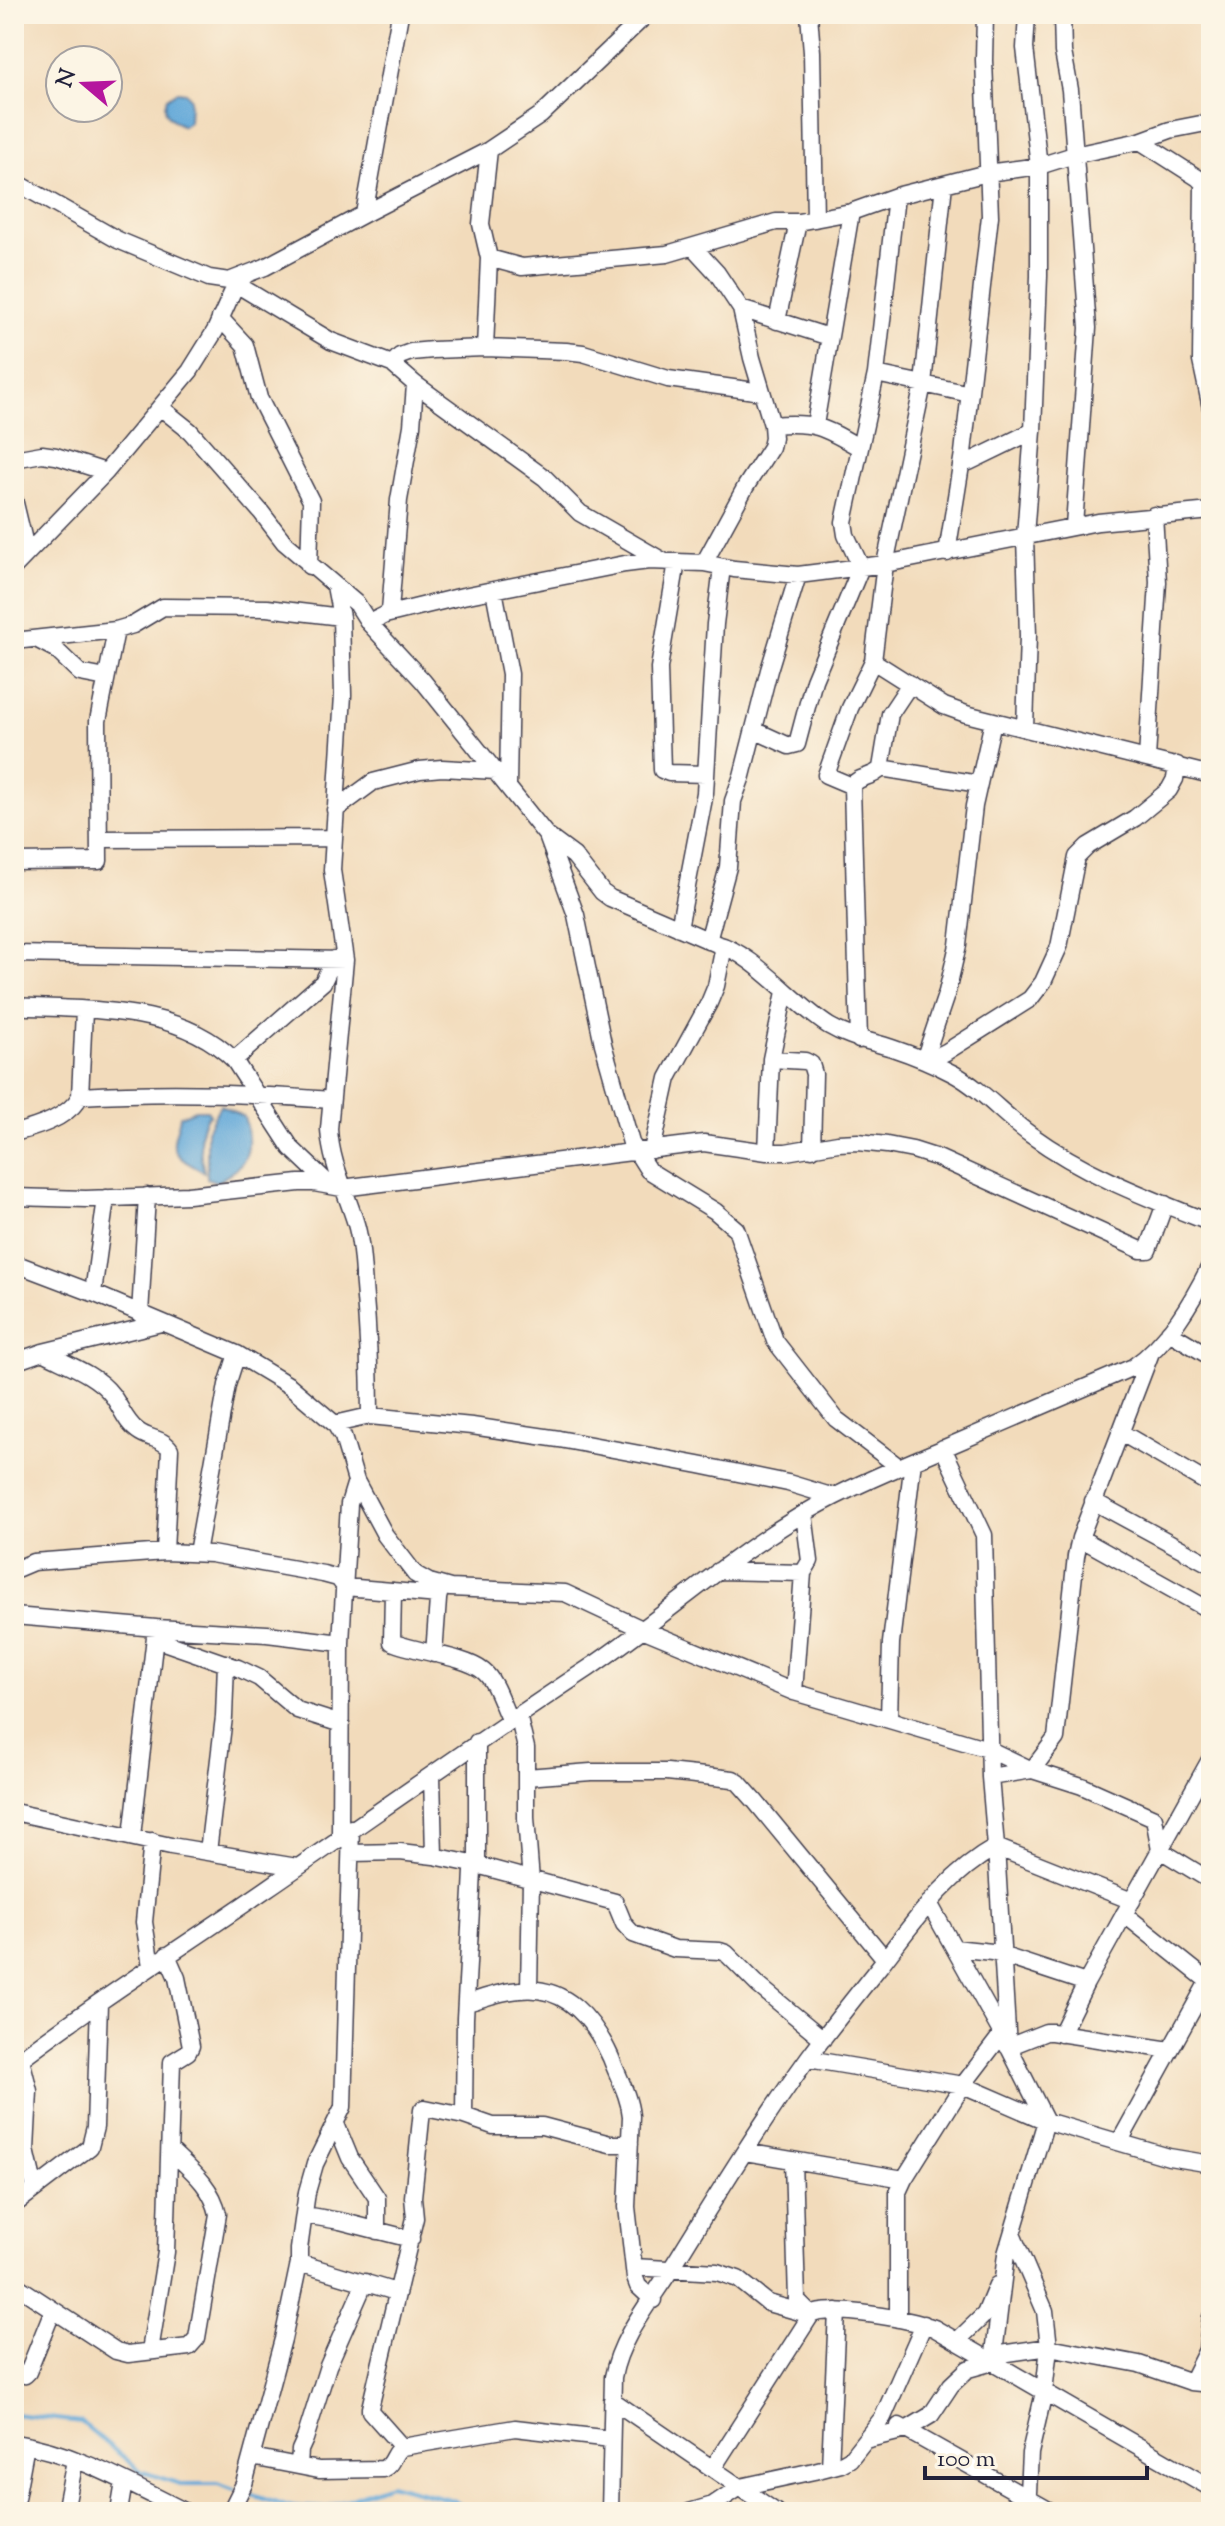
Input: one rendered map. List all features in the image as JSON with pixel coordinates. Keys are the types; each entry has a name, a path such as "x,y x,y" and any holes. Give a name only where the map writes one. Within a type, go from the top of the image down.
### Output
{"street":[{"path":"364,214 400,14"},
{"path":"17,185 118,240 209,278 241,280 489,150 541,115 647,14"},
{"path":"777,321 806,221 812,52 809,14"},
{"path":"947,553 963,453 990,216 985,14"},
{"path":"1025,728 1028,636 1025,536 1039,276 1039,166 1025,48 1027,14"},
{"path":"1062,14 1088,328 1074,526"},
{"path":"489,258 522,267 631,259 694,248 776,222 806,221 851,212 896,196 987,173 1039,166 1140,141 1170,130 1211,122"},
{"path":"1140,141 1203,183 1201,361 1211,408"},
{"path":"485,348 489,258 481,224 489,150"},
{"path":"852,786 826,775 850,708 873,661 885,564 923,384 944,184"},
{"path":"754,730 789,746 797,744 814,680 861,567 846,535 844,522 876,374 896,196"},
{"path":"815,425 851,212"},
{"path":"694,248 717,273 741,309 773,438 771,447 704,563"},
{"path":"14,567 106,472 190,371 241,280"},
{"path":"241,280 331,341 392,364 545,478 580,513 671,562"},
{"path":"741,309 829,337"},
{"path":"220,318 245,345 259,398 311,501 309,566"},
{"path":"392,364 400,356 411,352 485,348 566,351 583,353 668,379 762,392"},
{"path":"876,374 970,394"},
{"path":"369,623 390,611 399,500 412,426 415,384"},
{"path":"160,407 190,431 284,542 357,604 369,623 423,681 547,836 574,856 602,892 741,955 812,1015 834,1029 859,1040 924,1058 970,1083 1031,1135 1100,1178 1211,1223"},
{"path":"772,425 798,422 815,425 860,448"},
{"path":"963,453 969,462 1033,431"},
{"path":"14,459 42,454 106,472"},
{"path":"15,506 27,553"},
{"path":"385,615 625,564 704,563 798,575 947,553 1074,526 1211,511"},
{"path":"1147,758 1158,582 1154,515"},
{"path":"671,562 659,668 662,770 706,774"},
{"path":"679,928 703,815 715,624 722,567"},
{"path":"798,575 733,801 728,867 716,944 716,986 668,1078 644,1151 648,1170 715,1211 736,1229 775,1341 836,1419 906,1464"},
{"path":"335,586 341,617 343,695 332,870 339,959 330,1149 337,1187 356,1224 361,1252 370,1347 370,1416"},
{"path":"494,590 510,674 508,786"},
{"path":"14,641 116,630 133,625 163,607 267,608 341,617"},
{"path":"14,862 97,862 98,721 116,630"},
{"path":"35,639 55,649 80,673 106,678"},
{"path":"873,661 944,706 1211,775"},
{"path":"852,786 860,779 876,774 881,768 890,714 910,684"},
{"path":"924,1058 947,992 958,945 974,806 993,721"},
{"path":"924,1058 946,1052 1030,999 1043,982 1059,947 1077,857 1088,846 1135,818 1169,790 1177,765"},
{"path":"881,768 979,784"},
{"path":"335,810 373,782 420,770 496,771"},
{"path":"852,786 859,1040"},
{"path":"547,836 576,915 603,1044 631,1143 644,1151"},
{"path":"99,839 334,838"},
{"path":"14,954 339,959"},
{"path":"234,1060 323,982 339,959"},
{"path":"767,1152 771,1059 785,992"},
{"path":"14,1006 140,1015 199,1034 234,1060 291,1148 337,1187"},
{"path":"14,1133 59,1115 71,1108 80,1096 84,1011"},
{"path":"771,1059 811,1064 814,1074 812,1149"},
{"path":"80,1096 256,1094 331,1100"},
{"path":"14,1197 188,1195 299,1183 337,1187 704,1143 767,1152 858,1142 913,1150 938,1158 1141,1250 1148,1250 1165,1204"},
{"path":"140,1314 147,1196"},
{"path":"93,1293 106,1198"},
{"path":"14,1263 237,1354 290,1386 335,1424 343,1437 356,1481 385,1535 415,1574 439,1590"},
{"path":"35,2189 26,2150 29,2091 17,2062 151,1966 620,1646 747,1548 834,1497 1133,1367 1150,1355 1169,1332 1198,1290 1211,1264"},
{"path":"14,1362 161,1323"},
{"path":"1169,1332 1211,1357"},
{"path":"43,1352 86,1374 111,1393 129,1423 139,1432 167,1444 170,1449 165,1552"},
{"path":"197,1553 227,1385 237,1354"},
{"path":"990,1777 1032,1770 1056,1738 1080,1538 1150,1355"},
{"path":"335,1424 370,1416 472,1426 559,1439 773,1480 834,1497"},
{"path":"1120,1432 1211,1485"},
{"path":"943,1448 984,1535 988,1749 1003,1956 1005,2041"},
{"path":"889,1719 891,1643 906,1464"},
{"path":"233,2506 244,2484 283,2339 299,2263 307,2192 315,2164 343,2107 351,1853 346,1832 341,1643 349,1504 356,1481"},
{"path":"1093,1501 1211,1565"},
{"path":"794,1692 803,1573 810,1561 804,1514"},
{"path":"1080,1538 1211,1611"},
{"path":"14,1570 33,1562 165,1552 197,1553 323,1574 338,1578 345,1587 393,1591 554,1590 794,1692 988,1749 1032,1770 1082,1786 1154,1818 1160,1850 1211,1881"},
{"path":"718,1571 803,1573"},
{"path":"434,1654 439,1590"},
{"path":"393,1591 392,1642 482,1670 514,1718 526,1748 531,1881 529,1989"},
{"path":"14,1616 156,1634 267,1634 341,1643"},
{"path":"156,1634 259,1678 297,1710 341,1724"},
{"path":"132,1836 156,1634"},
{"path":"208,1852 224,1717 226,1663"},
{"path":"464,2116 473,1871 477,1865 477,1742"},
{"path":"1061,2034 1211,1758"},
{"path":"526,1777 591,1772 667,1772 733,1779 768,1816 885,1959"},
{"path":"432,1775 434,1856"},
{"path":"14,1812 297,1867"},
{"path":"151,1966 144,1922 152,1841"},
{"path":"610,2512 613,2377 624,2340 653,2300 745,2152 823,2039 929,1903 958,1872 996,1847"},
{"path":"996,1847 1128,1907 1208,1987 1120,2141"},
{"path":"351,1853 400,1852 434,1856 615,1902 624,1924 633,1934 675,1949 726,1953 759,1986 823,2039"},
{"path":"929,1903 1046,2121 1005,2264 993,2362"},
{"path":"954,1948 1003,1956 1086,1983"},
{"path":"150,2351 166,2252 172,2062 188,2052 191,2046 177,1978 167,1955"},
{"path":"467,2003 529,1989 570,2001 602,2037 630,2102 627,2207 638,2286 653,2300"},
{"path":"14,2205 90,2147 94,2136 99,2003"},
{"path":"898,2319 897,2199 904,2179 963,2085 1005,2041 1046,2032 1170,2050"},
{"path":"808,2059 963,2085 1046,2121 1169,2157 1211,2164"},
{"path":"402,2447 370,2411 415,2218 413,2197 422,2110 425,2108 464,2116 493,2126 542,2126 610,2144 630,2144"},
{"path":"336,2124 350,2158 377,2198 377,2231"},
{"path":"14,2284 116,2351 128,2354 189,2347 197,2338 218,2214 207,2186 170,2150"},
{"path":"745,2152 904,2179"},
{"path":"793,2160 797,2301 811,2315"},
{"path":"305,2215 411,2239"},
{"path":"1012,2234 1045,2311 1049,2347 1044,2392 1030,2453 1028,2505"},
{"path":"299,2263 396,2292"},
{"path":"957,2341 985,2314 1005,2264"},
{"path":"634,2267 717,2272 738,2279 768,2303 811,2315"},
{"path":"299,2466 300,2450 328,2366 365,2282"},
{"path":"713,2468 811,2315 826,2309 924,2324 1211,2488"},
{"path":"14,2370 25,2375 28,2372 53,2310"},
{"path":"830,2467 837,2311"},
{"path":"1191,2382 1207,2350 1211,2317"},
{"path":"691,2512 713,2505 740,2487 830,2467 850,2459 883,2417 924,2324"},
{"path":"865,2440 906,2430 931,2415 951,2385 968,2369 993,2362 1001,2354 1049,2347 1139,2364 1191,2382 1211,2384"},
{"path":"612,2400 776,2512"},
{"path":"883,2417 1028,2505 1052,2512"},
{"path":"252,2457 319,2470 383,2469 388,2467 402,2447 515,2428 611,2439"},
{"path":"14,2509 20,2444 104,2471 186,2512"},
{"path":"65,2512 75,2460"},
{"path":"119,2512 124,2482"}],"water":[{"path":"178,91 185,92 190,98 189,122 183,126 171,118 165,108 167,98"},
{"path":"220,1105 244,1117 248,1148 236,1169 217,1182 207,1178 207,1130"},
{"path":"195,1110 207,1110 210,1114 201,1134 204,1172 183,1160 174,1147 180,1116"}],"waterway":[{"path":"14,2414 81,2422 140,2471 180,2484 218,2484 234,2490"},
{"path":"243,2492 285,2506 325,2508 389,2484 452,2500 474,2512"}]}
